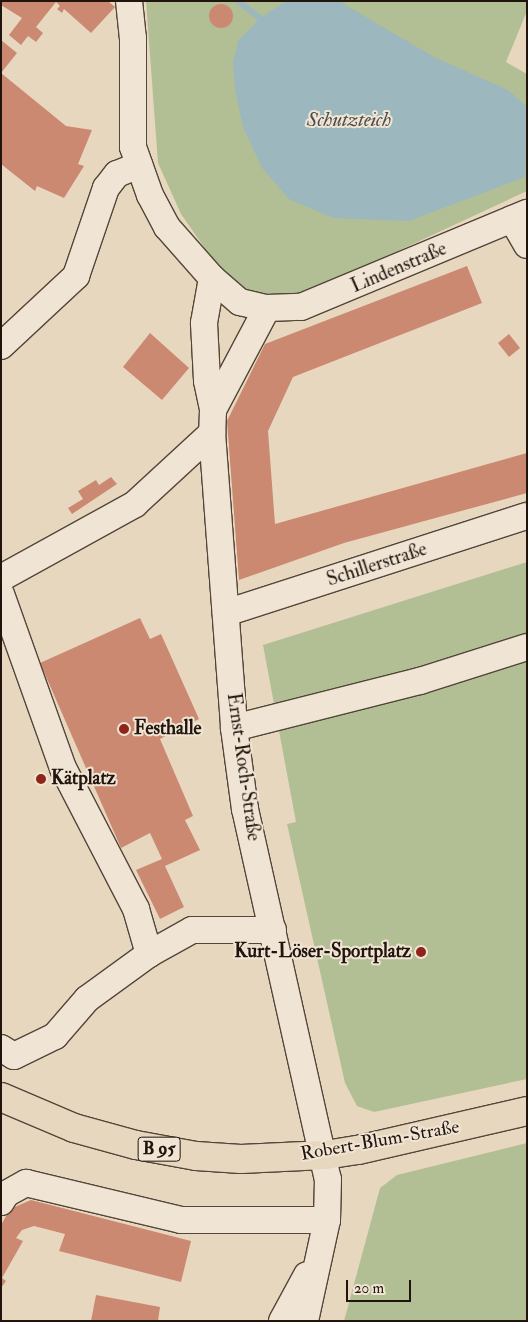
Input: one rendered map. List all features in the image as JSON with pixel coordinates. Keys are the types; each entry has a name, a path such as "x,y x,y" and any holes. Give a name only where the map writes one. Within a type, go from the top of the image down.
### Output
{"main road":[{"name":"Robert-Blum-Straße","path":"1,1097 74,1128 153,1148 241,1159 325,1155 394,1143 527,1111"}],"street":[{"path":"129,1 133,38 133,147 150,195 167,228 212,278"},
{"path":"1,346 76,276 106,188 117,174 139,165"},
{"path":"520,216 527,245"},
{"name":"Lindenstraße","path":"212,278 240,302 267,308 302,307 520,216"},
{"name":"Ernst-Roch-Straße","path":"212,278 204,322 207,380 213,421 234,728 245,809 325,1155 327,1220 305,1321"},
{"path":"144,958 136,909 63,768 2,579 135,504 213,421 267,308"},
{"name":"Schillerstraße","path":"226,613 527,516"},
{"path":"234,728 420,680 527,647"},
{"path":"1,1048 14,1056 55,1036 87,999 144,958 192,930 273,930"},
{"path":"1,1202 6,1194 26,1183 182,1220 327,1220"},
{"name":"Ernst-Roch-Straße","path":"282,1321 321,1250"}],"green space":[{"path":"146,1 527,1 527,11 506,62 527,74 527,191 301,296 251,295 229,283 181,214 158,163"},
{"name":"Kurt-Löser-Sportplatz","path":"527,562 527,1079 374,1112 357,1106 345,1083 287,824 296,822 263,645"},
{"path":"527,1143 527,1321 344,1321 380,1188 397,1175"}],"water":[{"name":"Schutzteich","path":"286,1 339,1 434,57 508,90 527,107 525,177 409,221 333,218 289,199 262,168 243,127 235,90 233,62 238,41 260,18"}],"building":[{"path":"1,1 108,1 115,7 91,33 64,9 62,13 57,9 60,6 56,2 36,27 43,33 36,42 28,36 21,45 9,35 22,18 1,5"},
{"path":"221,4 230,7 233,16 230,25 221,28 212,25 209,16 212,7"},
{"path":"1,40 17,53 1,73"},
{"path":"1,73 66,126 92,130 78,164 84,166 64,198 37,186 35,191 1,164"},
{"path":"467,266 482,303 293,377 268,431 275,524 527,453 527,493 344,543 239,580 227,421 265,344"},
{"path":"150,333 189,368 162,400 123,367"},
{"path":"509,334 520,348 509,357 498,343"},
{"path":"111,477 117,484 72,514 68,508 83,499 78,491 96,480 99,485"},
{"name":"Festhalle","path":"140,618 150,639 161,634 199,719 160,739 193,816 185,820 200,850 165,866 184,907 160,919 136,870 162,859 150,833 121,848 40,663"},
{"path":"31,1200 191,1241 181,1282 59,1251 65,1234 34,1226 22,1230 16,1238 23,1241 2,1278 6,1281 1,1288 1,1225 10,1209"},
{"path":"96,1295 160,1307 158,1321 91,1321"}],"waterway":[{"path":"238,1 260,18"}],"place":[{"name":"Festhalle","path":"124,729"},
{"name":"Kätplatz","path":"41,779"},
{"name":"Kurt-Löser-Sportplatz","path":"421,952"}]}
